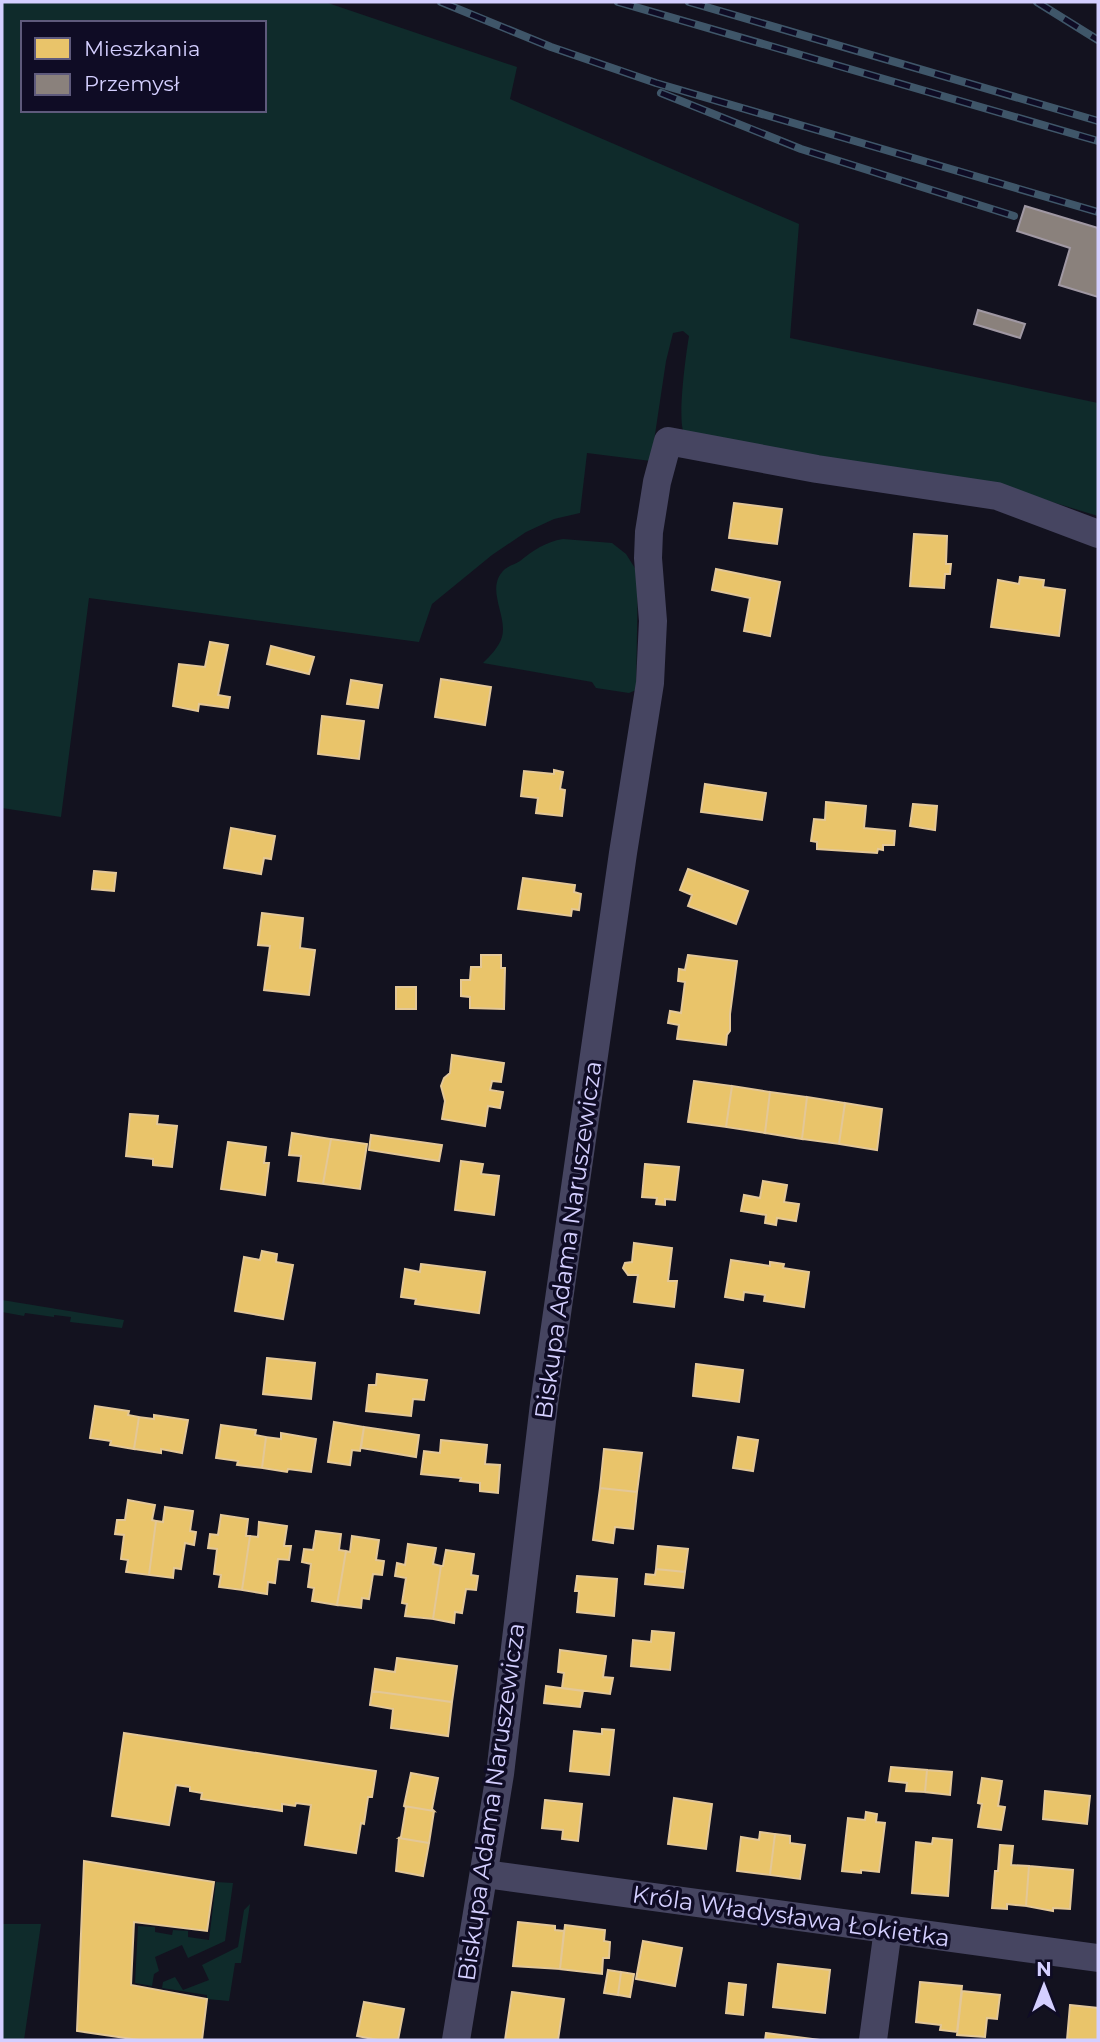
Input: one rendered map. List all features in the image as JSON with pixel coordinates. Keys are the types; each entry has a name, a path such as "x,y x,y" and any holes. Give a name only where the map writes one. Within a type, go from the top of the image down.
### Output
{"street":[{"name":"Biskupa Adama Naruszewicza","path":"456,2040 500,1774 544,1404 619,879 650,683 653,621 648,558 649,532 657,482 668,440 817,469 997,496 1098,534"},
{"name":"Króla Władysława Łokietka","path":"485,1874 1098,1958"},
{"path":"873,2040 888,1929"}],"green space":[{"path":"2,2 325,2 517,67 510,99 799,224 790,338 1098,403 1098,516 1006,488 684,433 682,401 689,336 683,331 673,333 666,361 651,461 587,453 580,513 554,519 526,532 492,555 432,604 419,642 89,598 61,817 2,808"},
{"path":"563,539 612,543 626,554 638,573 636,690 629,693 596,688 592,682 483,663 497,648 502,637 502,620 496,593 499,576 505,569 540,547"},
{"path":"2,1300 124,1320 122,1328 70,1322 71,1317 25,1313 24,1316 2,1312"},
{"path":"216,1882 233,1883 225,1941 188,1958 182,1945 155,1957 159,1971 154,1974 152,1986 135,1983 138,1926 155,1927 155,1932 172,1935 173,1930 188,1931 188,1937 209,1940"},
{"path":"250,1904 241,1963 235,1963 229,2001 207,1999 207,1995 162,1988 163,1982 175,1977 183,1990 209,1980 202,1965 238,1947 244,1910"},
{"path":"2,1924 41,1924 24,2040 2,2040"}],"building: Mieszkania":[{"path":"734,503 782,509 777,544 729,538"},
{"path":"914,534 947,536 946,564 951,564 950,574 945,574 944,588 910,586"},
{"path":"716,569 780,582 770,636 744,631 750,598 712,590"},
{"path":"1020,577 1044,580 1043,587 1065,590 1059,636 991,627 998,580 1019,584"},
{"path":"210,642 228,645 218,695 230,697 228,708 199,704 198,711 173,706 179,664 205,667"},
{"path":"271,646 314,657 309,674 267,664"},
{"path":"441,679 491,687 485,725 435,717"},
{"path":"351,680 382,685 378,708 347,704"},
{"path":"322,716 364,721 359,759 318,754"},
{"path":"554,770 563,772 560,789 565,790 562,816 536,813 538,798 521,796 524,771 554,774"},
{"path":"705,784 766,793 762,820 701,812"},
{"path":"826,802 866,806 864,828 895,831 894,845 883,845 883,850 878,849 877,853 817,849 817,842 811,841 814,819 825,820"},
{"path":"913,804 937,806 935,830 910,826"},
{"path":"231,828 275,836 271,859 264,858 261,874 224,868"},
{"path":"688,869 748,891 736,924 688,906 692,895 680,890"},
{"path":"94,871 116,873 114,891 92,889"},
{"path":"523,878 575,885 574,892 581,894 579,910 572,909 571,916 518,909"},
{"path":"262,913 303,918 300,948 315,950 309,995 264,990 270,946 258,945"},
{"path":"481,955 501,955 501,968 505,968 504,1009 470,1008 470,997 461,996 461,980 470,980 471,967 481,967"},
{"path":"688,955 737,961 730,1031 726,1045 677,1039 679,1025 668,1023 670,1011 681,1013 685,982 678,981 679,969 685,970"},
{"path":"396,987 416,987 416,1009 396,1009"},
{"path":"452,1055 504,1063 501,1082 492,1081 490,1090 503,1092 500,1108 488,1106 485,1126 442,1119 445,1101 441,1086 450,1073"},
{"path":"694,1081 732,1086 726,1127 688,1122"},
{"path":"732,1086 770,1092 765,1133 726,1127"},
{"path":"770,1092 807,1097 802,1139 765,1133"},
{"path":"807,1097 845,1103 839,1144 802,1139"},
{"path":"845,1103 882,1109 877,1150 839,1144"},
{"path":"130,1114 158,1116 157,1124 177,1126 172,1167 153,1165 153,1159 126,1156"},
{"path":"292,1133 331,1139 323,1184 298,1181 301,1156 289,1155"},
{"path":"371,1135 442,1145 439,1161 369,1150"},
{"path":"331,1139 367,1144 360,1189 323,1184"},
{"path":"228,1142 266,1147 264,1163 269,1163 265,1195 221,1189"},
{"path":"461,1161 483,1164 481,1174 499,1176 494,1215 455,1210"},
{"path":"645,1164 679,1167 675,1200 665,1199 665,1205 656,1204 657,1198 642,1197"},
{"path":"763,1181 787,1185 784,1202 799,1204 796,1221 777,1218 776,1225 765,1223 766,1215 741,1211 744,1195 760,1198"},
{"path":"634,1243 672,1248 668,1281 677,1281 674,1307 634,1302 638,1275 628,1275 623,1268 625,1263 632,1262"},
{"path":"262,1251 277,1254 276,1262 293,1265 283,1319 235,1311 244,1257 260,1260"},
{"path":"731,1260 770,1266 770,1262 784,1264 783,1268 809,1272 804,1307 764,1301 765,1295 744,1292 743,1300 725,1297"},
{"path":"421,1264 485,1272 479,1313 415,1304 416,1299 401,1297 405,1269 420,1272"},
{"path":"267,1358 315,1363 311,1399 263,1394"},
{"path":"696,1364 743,1370 739,1402 693,1396"},
{"path":"377,1374 427,1380 424,1400 413,1399 411,1416 366,1411 369,1385 376,1385"},
{"path":"95,1406 129,1411 128,1415 139,1417 134,1449 110,1445 111,1441 90,1438"},
{"path":"154,1415 188,1420 182,1453 161,1449 161,1453 134,1449 139,1417 154,1419"},
{"path":"334,1422 364,1427 360,1451 352,1450 350,1465 328,1462"},
{"path":"221,1425 256,1430 255,1435 266,1437 262,1468 237,1465 238,1461 216,1458"},
{"path":"364,1427 419,1435 416,1457 361,1448"},
{"path":"281,1433 316,1439 311,1472 262,1468 266,1437 281,1439"},
{"path":"738,1437 758,1440 753,1471 733,1468"},
{"path":"441,1440 487,1445 485,1464 500,1465 498,1493 480,1491 480,1483 460,1481 461,1478 421,1474 424,1451 440,1453"},
{"path":"604,1449 642,1453 637,1492 600,1488"},
{"path":"600,1488 637,1492 633,1529 615,1527 613,1543 593,1540"},
{"path":"128,1500 155,1505 152,1520 156,1521 149,1575 126,1572 128,1560 121,1559 124,1535 115,1534 117,1520 125,1520"},
{"path":"165,1507 193,1511 190,1531 196,1532 194,1545 185,1543 181,1569 174,1568 173,1578 149,1575 156,1521 163,1522"},
{"path":"221,1515 248,1519 246,1536 250,1536 242,1590 219,1587 221,1575 214,1574 217,1549 208,1548 210,1534 218,1535"},
{"path":"259,1522 287,1526 284,1546 291,1546 289,1560 278,1559 275,1583 268,1582 267,1594 242,1590 250,1536 258,1537"},
{"path":"316,1531 341,1534 339,1550 346,1551 337,1605 312,1601 314,1588 308,1587 311,1564 302,1562 304,1549 313,1550"},
{"path":"352,1536 379,1540 376,1560 384,1561 382,1575 373,1574 369,1599 362,1598 361,1608 337,1605 346,1551 350,1552"},
{"path":"408,1544 436,1548 433,1564 441,1566 433,1619 405,1616 407,1604 402,1603 406,1578 395,1576 397,1563 405,1565"},
{"path":"658,1546 688,1549 685,1572 656,1569"},
{"path":"446,1550 474,1554 471,1575 478,1576 476,1590 466,1589 462,1613 455,1612 454,1623 433,1619"},
{"path":"656,1569 685,1572 683,1588 645,1584 646,1574 655,1575"},
{"path":"577,1576 617,1579 614,1616 577,1612"},
{"path":"652,1631 674,1633 670,1670 631,1666 633,1640 651,1642"},
{"path":"560,1650 606,1656 603,1677 613,1678 610,1694 562,1688 564,1673 558,1672"},
{"path":"397,1658 457,1666 452,1702 372,1691 375,1669 395,1672"},
{"path":"546,1686 583,1691 580,1707 544,1703"},
{"path":"372,1691 452,1702 448,1736 391,1728 393,1709 370,1705"},
{"path":"602,1729 614,1730 609,1775 570,1771 574,1731 602,1734"},
{"path":"124,1733 376,1771 372,1797 368,1797 356,1853 305,1845 311,1805 282,1804 282,1811 201,1799 202,1793 190,1791 190,1787 176,1785 169,1825 112,1816"},
{"path":"891,1767 927,1770 925,1792 906,1791 907,1783 889,1781"},
{"path":"927,1770 952,1772 950,1795 925,1792"},
{"path":"411,1773 438,1778 432,1809 434,1811 404,1806"},
{"path":"982,1778 1002,1781 998,1806 1005,1807 1001,1830 978,1827 982,1804 978,1803"},
{"path":"1045,1791 1090,1796 1087,1824 1043,1819"},
{"path":"674,1798 712,1804 706,1849 668,1844"},
{"path":"545,1800 582,1804 578,1841 562,1839 563,1830 542,1828"},
{"path":"404,1806 434,1811 429,1843 399,1838 406,1807"},
{"path":"866,1812 877,1814 876,1822 885,1823 879,1872 842,1871 848,1818 865,1820"},
{"path":"760,1832 775,1834 770,1875 737,1871 741,1837 759,1840"},
{"path":"775,1834 790,1836 790,1843 805,1845 800,1879 770,1875"},
{"path":"399,1838 429,1843 423,1876 396,1871"},
{"path":"933,1838 952,1840 948,1896 912,1893 916,1842 932,1844"},
{"path":"1000,1845 1013,1846 1011,1865 1029,1866 1026,1906 1007,1904 1007,1909 992,1908"},
{"path":"84,1861 214,1882 207,1931 134,1922 131,1985 207,1999 202,2040 139,2040 77,2031"},
{"path":"1029,1866 1073,1870 1070,1909 1053,1908 1053,1911 1026,1906"},
{"path":"518,1922 555,1926 555,1930 564,1931 560,1969 513,1966"},
{"path":"565,1925 605,1930 604,1941 610,1942 609,1958 603,1958 602,1974 560,1969"},
{"path":"643,1941 682,1948 675,1986 636,1979"},
{"path":"778,1964 830,1970 825,2013 773,2007"},
{"path":"608,1970 621,1972 618,1995 604,1993"},
{"path":"621,1972 634,1974 630,1997 618,1995"},
{"path":"920,1982 962,1986 957,2032 940,2030 941,2025 916,2022"},
{"path":"729,1983 746,1985 743,2015 726,2013"},
{"path":"962,1991 1000,1995 997,2019 987,2018 985,2037 957,2035"},
{"path":"512,1992 564,1999 558,2040 505,2040"},
{"path":"364,2002 404,2009 398,2040 357,2036"},
{"path":"1070,2005 1098,2008 1098,2040 1067,2040"},
{"path":"766,2033 820,2040 765,2040"}],"building: Przemysł":[{"path":"1025,206 1098,228 1098,297 1059,285 1070,248 1017,231"},
{"path":"978,310 1025,324 1020,338 974,324"}],"railway":[{"path":"441,2 551,47 656,83 1098,212"},
{"path":"618,2 1098,141"},
{"path":"689,2 1098,121"},
{"path":"1037,2 1098,40"},
{"path":"661,93 801,149 1014,216"}]}
